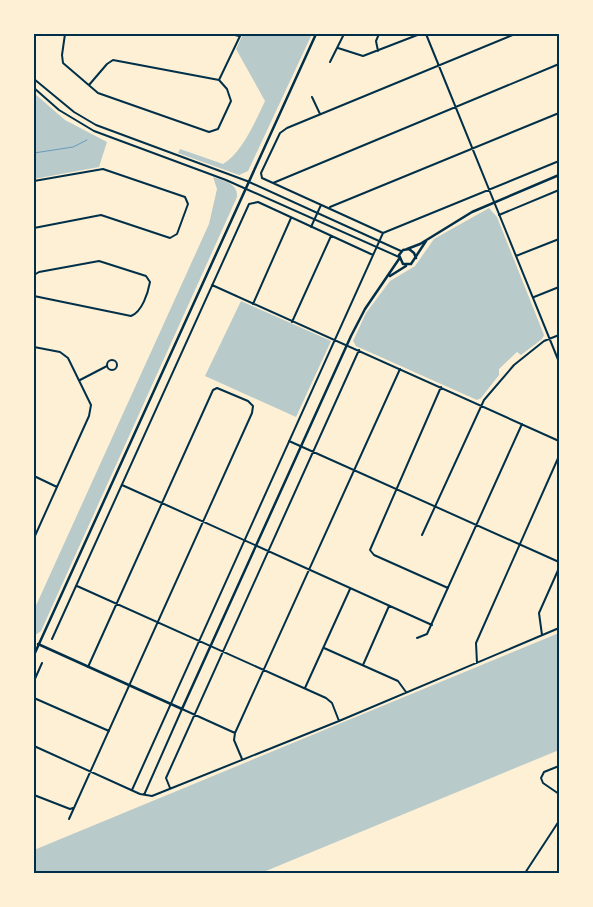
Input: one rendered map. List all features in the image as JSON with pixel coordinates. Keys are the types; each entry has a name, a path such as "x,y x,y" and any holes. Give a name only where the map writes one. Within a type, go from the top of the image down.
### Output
{"main road":[{"path":"34,655 247,181 316,34"},
{"path":"38,644 182,709 346,345 365,309 399,258 401,251 426,240 464,216 559,175"},
{"path":"385,281 413,263 426,240"},
{"path":"407,249 413,251 416,258"},
{"path":"399,258 408,265"}],"street":[{"path":"65,34 62,60 89,85 102,95 212,132 219,127 231,101 224,84 219,80 113,60 107,64 89,85"},
{"path":"219,80 240,35 231,34"},
{"path":"330,62 344,34"},
{"path":"378,51 376,41 379,34"},
{"path":"404,34 406,39"},
{"path":"338,48 359,57 420,34"},
{"path":"426,34 559,362"},
{"path":"383,233 262,177 282,131 515,34"},
{"path":"272,183 559,64"},
{"path":"34,79 74,112 96,125 247,181 401,251"},
{"path":"34,88 58,110 94,131 244,188 399,258"},
{"path":"312,97 320,114"},
{"path":"329,208 559,113"},
{"path":"132,790 383,233 559,161"},
{"path":"34,181 107,169 185,197 188,204 177,234 170,238 101,215 34,228"},
{"path":"499,215 559,190"},
{"path":"52,639 247,206 251,202 258,202 373,255"},
{"path":"311,227 321,205"},
{"path":"252,304 292,218"},
{"path":"292,322 332,236"},
{"path":"516,256 559,239"},
{"path":"34,275 39,272 99,260 146,276 150,282 140,308 136,314 131,316 34,296"},
{"path":"212,286 359,350 559,441"},
{"path":"534,297 559,287"},
{"path":"422,535 481,406 505,373 532,350 559,335"},
{"path":"34,347 66,356 80,380 91,405 91,412 34,538"},
{"path":"170,789 166,778 359,350"},
{"path":"80,380 107,366"},
{"path":"242,760 234,740 235,733 400,369"},
{"path":"441,387 394,489 370,550 374,555 448,588"},
{"path":"69,819 252,413 253,406 248,401 217,388 213,390 88,667"},
{"path":"34,408 34,416"},
{"path":"417,638 427,634 432,624 522,424"},
{"path":"289,441 559,562"},
{"path":"477,663 476,643 559,456"},
{"path":"34,476 57,487"},
{"path":"122,485 432,624"},
{"path":"542,635 539,613 559,568"},
{"path":"76,586 329,700 339,721"},
{"path":"305,688 350,588"},
{"path":"363,665 389,606"},
{"path":"34,746 144,796 152,796 339,721 559,628"},
{"path":"34,642 38,644"},
{"path":"324,648 398,681 406,692"},
{"path":"34,681 42,663"},
{"path":"34,698 109,731"},
{"path":"144,796 182,709 235,733"},
{"path":"559,766 544,772 541,778 543,783 559,794"},
{"path":"34,799 35,795 70,809 74,808"},
{"path":"525,873 559,821"}],"shaded area":[{"path":"243,34 312,34 248,171 239,175 178,153 180,149 223,164 236,152 253,126 265,101 236,49"},
{"path":"34,93 65,120 107,142 99,167 34,179"},
{"path":"213,177 226,181 233,186 237,192 237,197 41,631 34,636 34,610 209,224 217,189"},
{"path":"489,208 497,217 544,335 542,339 521,355 517,352 499,369 499,375 481,398 477,400 356,346 353,341 366,313 390,281 415,266 434,239"},
{"path":"241,301 331,341 296,417 205,376"},
{"path":"559,633 559,750 261,873 34,873 34,850"}],"waterway":[{"path":"34,153 73,147 87,140"}]}
